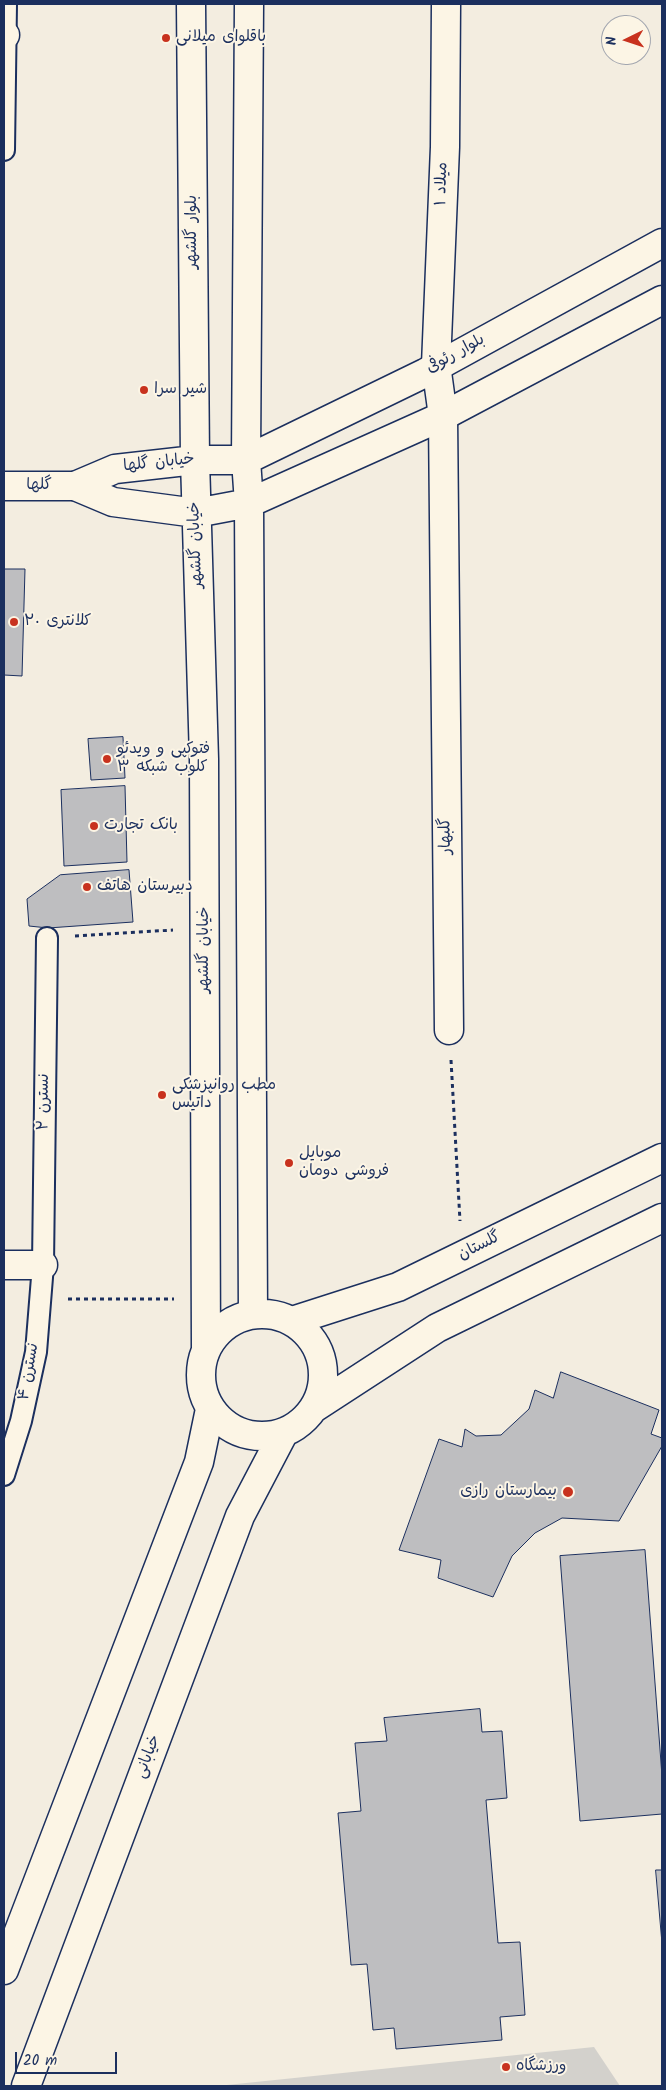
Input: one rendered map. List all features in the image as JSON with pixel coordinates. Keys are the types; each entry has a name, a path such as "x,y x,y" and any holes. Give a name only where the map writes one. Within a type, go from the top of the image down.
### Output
{"main road":[{"name":"بلوار گلشهر","path":"191,4 195,460"},
{"path":"249,4 246,460 249,503 253,1314"},
{"name":"میلاد ۱","path":"443,416 436,365 445,147 446,4"},
{"name":"بلوار رئوفی","path":"246,460 436,365 662,243"},
{"path":"75,486 113,502 196,513 249,503 443,416 662,300"},
{"name":"گلبهار","path":"443,416 449,1030"},
{"name":"خیابان گلها","path":"75,486 115,469 195,460 246,460"},
{"name":"خیابان گلشهر","path":"195,460 204,759 206,1350"},
{"name":"گلها","path":"4,486 75,486"},
{"name":"گلستان","path":"292,1321 398,1287 662,1158"},
{"path":"314,1408 322,1390 324,1370 319,1350 308,1334 292,1321 274,1314 253,1314 233,1320 217,1332 206,1350 201,1376 202,1390 210,1409 224,1424 242,1434 262,1437 283,1434 314,1408 437,1328 662,1218"},
{"path":"4,1265 43,1265"},
{"path":"4,1970 199,1462 210,1409"},
{"name":"خیابانی","path":"26,2086 240,1516 283,1434"}],"lane":[{"path":"4,150 4,35 6,4"},
{"name":"نسترن ٣","path":"43,1265 46,938"},
{"name":"نسترن ۴","path":"4,1475 21,1420 36,1352 43,1265"}],"path":[{"path":"46,938 205,928"},
{"path":"449,1030 462,1256"},
{"path":"40,1299 206,1299"}],"shaded area":[{"name":"ورزشگاه","path":"594,2047 620,2086 217,2086"}],"building":[{"name":"کلانتری ۲۰","path":"4,569 25,569 22,676 4,675"},
{"name":"فتوکپی و ویدئو کلوب شبکه ۳","path":"123,737 125,778 91,780 88,739"},
{"name":"بانک تجارت","path":"125,786 127,862 64,866 61,790"},
{"name":"دبیرستان هاتف","path":"129,870 133,922 48,928 29,926 27,899 60,875"},
{"path":"561,1372 659,1410 651,1434 662,1438 662,1446 619,1521 562,1518 535,1533 512,1556 493,1597 438,1578 441,1560 399,1550 439,1439 462,1447 465,1429 476,1436 501,1435 529,1409 535,1390 553,1398"},
{"path":"645,1550 662,1776 662,1814 580,1821 560,1556"},
{"path":"480,1709 482,1732 502,1731 507,1798 486,1800 498,1943 520,1942 525,2015 500,2017 502,2040 396,2049 394,2028 373,2030 367,1964 351,1965 338,1813 361,1811 355,1743 387,1741 384,1718"},
{"path":"656,1870 662,1870 662,1943"}],"place":[{"name":"باقلوای میلانی","path":"166,38"},
{"name":"شیر سرا","path":"144,390"},
{"name":"کلانتری ۲۰","path":"14,622"},
{"name":"فتوکپی و ویدئو کلوب شبکه ۳","path":"107,759"},
{"name":"بانک تجارت","path":"94,826"},
{"name":"دبیرستان هاتف","path":"87,887"},
{"name":"مطب روانپزشکی داتیس","path":"162,1095"},
{"name":"موبایل فروشی دومان","path":"289,1163"},
{"name":"بیمارستان رازی","path":"568,1492"},
{"name":"ورزشگاه","path":"506,2067"}]}
